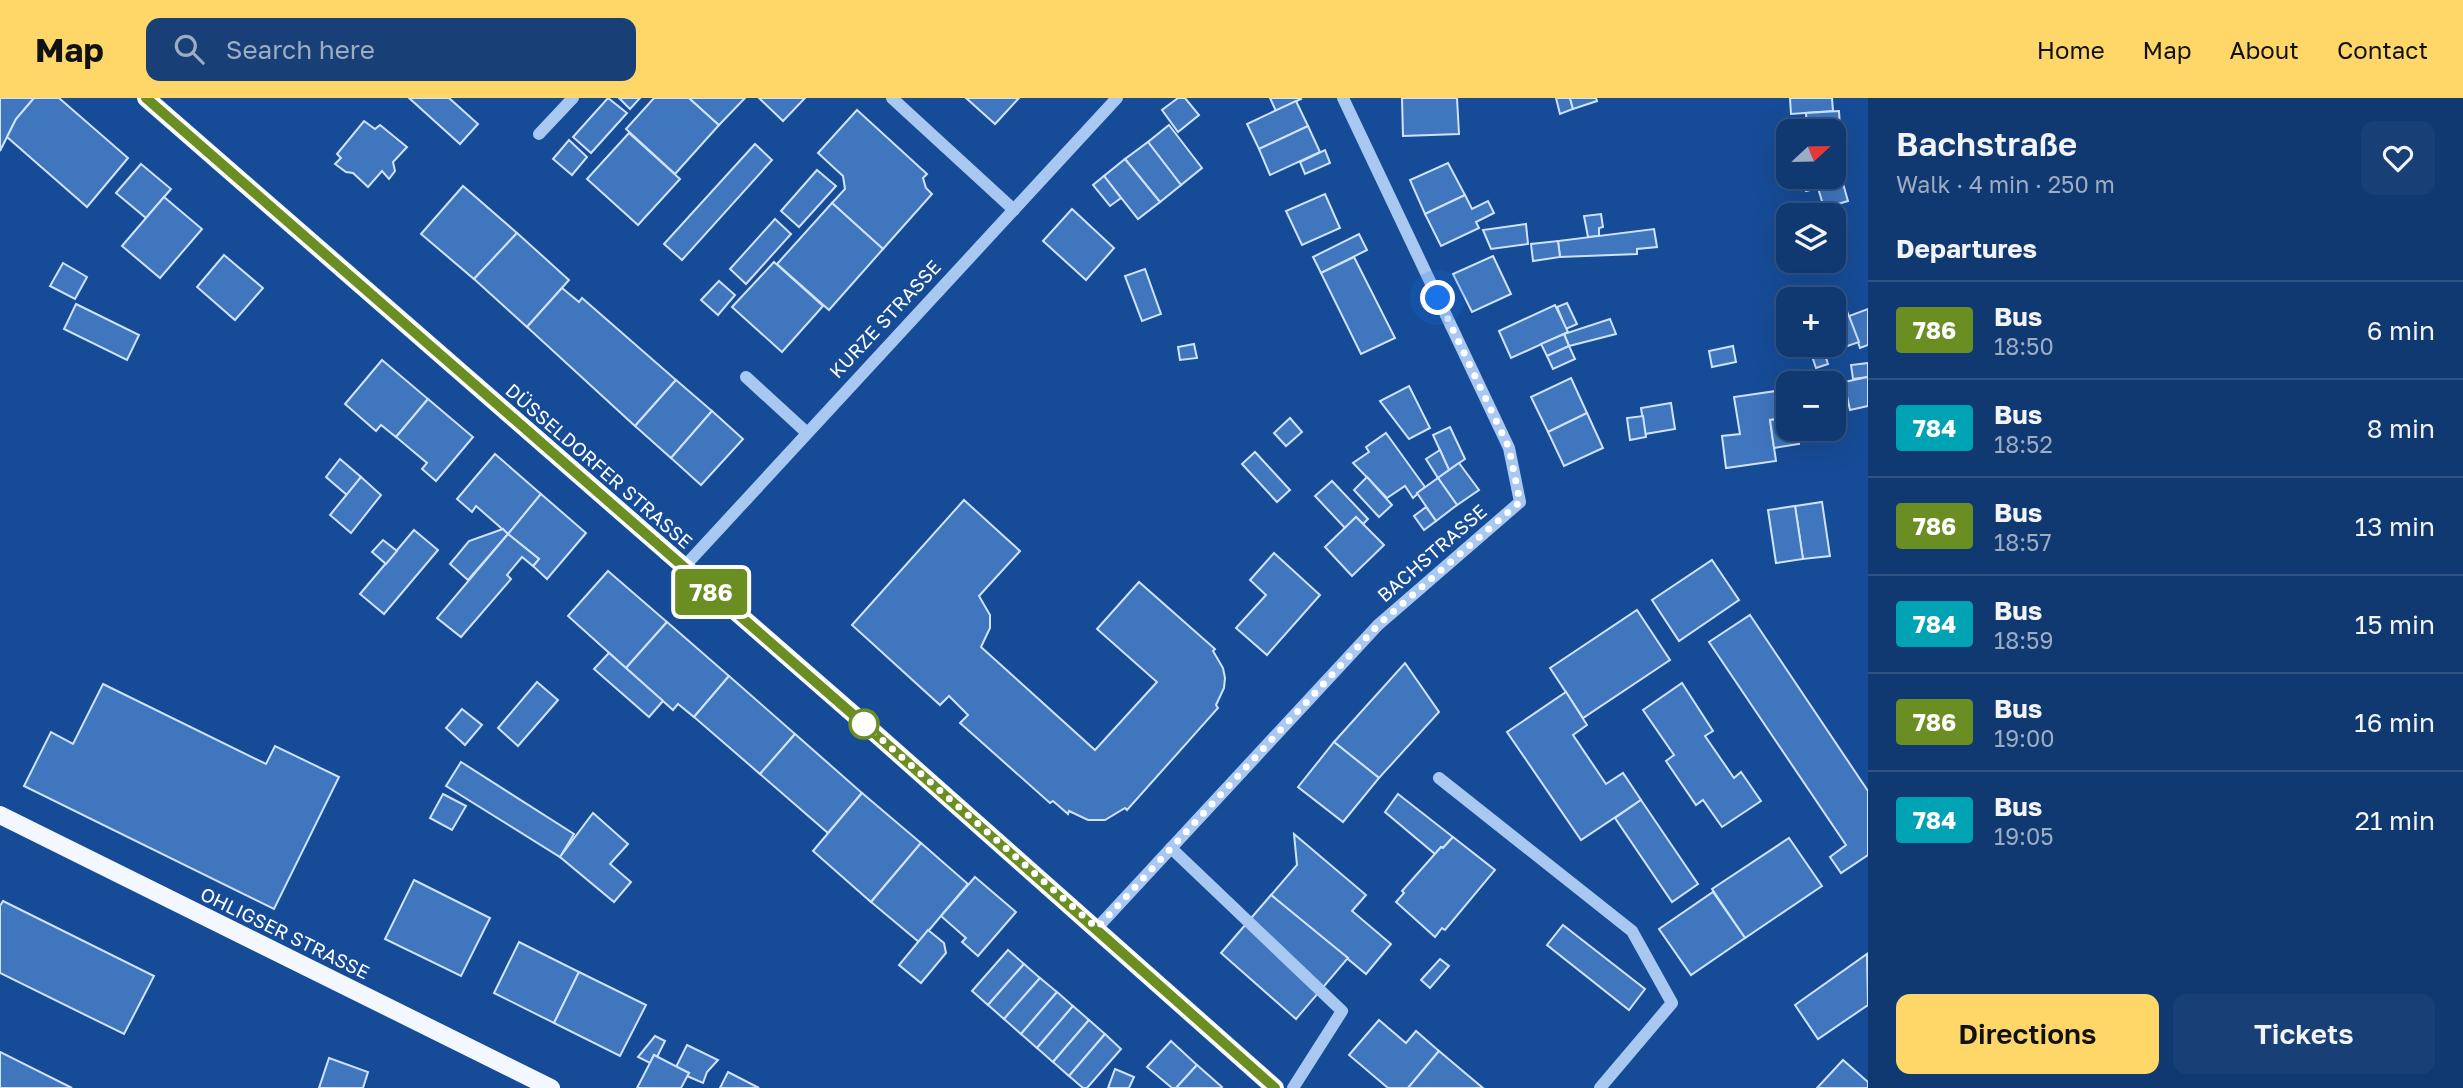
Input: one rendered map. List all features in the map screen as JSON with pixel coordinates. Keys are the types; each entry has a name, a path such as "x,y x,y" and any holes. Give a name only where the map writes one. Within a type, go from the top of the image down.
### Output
{"main road":[{"name":"DÜSSELDORFER STRASSE","path":"146,98 1097,928 1275,1088"},
{"name":"OHLIGSER STRASSE","path":"0,815 551,1088"}],"street":[{"path":"539,134 573,98"},
{"path":"892,98 1014,210"},
{"name":"KURZE STRASSE","path":"683,568 1117,98"},
{"name":"BACHSTRASSE","path":"1097,928 1378,625 1520,502 1509,448 1343,98"},
{"path":"746,377 806,432"},
{"path":"1439,778 1632,931 1672,1003 1600,1088"},
{"path":"1171,848 1342,1011 1293,1088"}],"building":[{"path":"0,98 34,98 16,119 0,151"},
{"path":"34,98 59,98 128,158 87,207 7,137 16,119"},
{"path":"409,98 449,98 478,124 460,144"},
{"path":"608,98 627,113 591,153 573,137"},
{"path":"619,98 640,98 630,109"},
{"path":"654,98 689,98 719,125 675,174 626,129"},
{"path":"689,98 745,98 719,125"},
{"path":"759,98 805,98 783,121"},
{"path":"966,98 1019,98 995,124"},
{"path":"1178,98 1185,98 1199,115 1178,132 1162,110"},
{"path":"1270,98 1300,98 1301,99 1276,111"},
{"path":"1402,98 1457,98 1459,134 1403,136"},
{"path":"1556,98 1570,98 1573,109 1560,114"},
{"path":"1570,98 1596,98 1597,101 1573,109"},
{"path":"1790,98 1832,98 1833,111 1791,114"},
{"path":"1296,101 1308,126 1259,149 1247,124"},
{"path":"857,110 927,174 923,178 926,188 932,194 883,249 832,203 845,189 843,176 818,153"},
{"path":"1839,111 1840,119 1806,119 1806,113"},
{"path":"364,121 375,129 380,125 407,147 393,162 395,171 389,179 382,171 368,187 353,173 346,172 335,164 341,158 337,154"},
{"path":"1169,125 1202,168 1181,185 1148,142"},
{"path":"1308,126 1320,152 1270,175 1259,149"},
{"path":"629,133 680,179 638,225 587,179"},
{"path":"569,140 587,157 572,175 553,159"},
{"path":"1148,142 1181,185 1160,202 1125,159"},
{"path":"755,144 772,160 682,260 664,244"},
{"path":"1325,150 1330,163 1305,174 1300,162"},
{"path":"1125,159 1160,202 1138,219 1104,176"},
{"path":"1448,163 1465,195 1425,214 1410,180"},
{"path":"141,164 171,189 146,218 116,193"},
{"path":"817,170 836,186 799,227 781,211"},
{"path":"1104,176 1121,198 1110,206 1093,185"},
{"path":"463,186 517,233 474,279 421,234"},
{"path":"1818,189 1845,189 1848,201 1822,203"},
{"path":"1325,194 1340,228 1302,245 1286,211"},
{"path":"1465,195 1472,209 1488,201 1494,213 1476,222 1479,228 1441,246 1425,214"},
{"path":"164,197 202,229 160,278 122,246"},
{"path":"832,203 883,249 829,310 777,264"},
{"path":"1072,209 1114,248 1086,280 1043,241"},
{"path":"1601,214 1603,227 1599,228 1599,236 1588,237 1584,216"},
{"path":"775,219 791,234 746,284 730,269"},
{"path":"1526,224 1528,244 1491,249 1483,230"},
{"path":"1654,229 1657,247 1637,249 1637,254 1560,257 1558,241"},
{"path":"517,233 569,280 527,327 474,279"},
{"path":"1359,234 1367,250 1321,273 1313,257"},
{"path":"1558,241 1560,257 1533,261 1531,244"},
{"path":"224,255 263,288 235,320 197,287"},
{"path":"1493,256 1511,294 1472,312 1453,274"},
{"path":"1354,257 1395,338 1361,354 1321,273"},
{"path":"774,262 823,306 782,352 732,307"},
{"path":"63,263 87,277 75,299 50,286"},
{"path":"1145,269 1161,314 1142,321 1125,276"},
{"path":"719,281 735,295 718,315 701,300"},
{"path":"562,288 579,302 582,298 676,380 635,426 527,327"},
{"path":"1567,303 1577,324 1566,329 1557,307"},
{"path":"76,304 139,335 127,360 64,329"},
{"path":"1555,305 1568,332 1511,358 1499,331"},
{"path":"1868,309 1868,345 1860,348 1849,316"},
{"path":"1846,311 1859,342 1846,347"},
{"path":"1610,319 1616,334 1569,346 1564,334"},
{"path":"1564,334 1569,346 1547,356 1541,344"},
{"path":"1194,344 1197,358 1180,360 1178,347"},
{"path":"1569,346 1575,359 1553,369 1547,356"},
{"path":"1733,346 1736,362 1712,367 1709,351"},
{"path":"1812,357 1826,357 1828,364 1816,368"},
{"path":"382,360 428,399 396,437 381,425 376,431 345,404"},
{"path":"1868,363 1868,377 1853,379 1851,365"},
{"path":"1868,377 1868,406 1850,410 1846,382"},
{"path":"1571,378 1587,413 1548,432 1531,397"},
{"path":"676,380 712,411 671,458 635,426"},
{"path":"1409,386 1430,428 1409,439 1380,401"},
{"path":"1776,391 1776,419 1770,420 1776,461 1726,468 1722,436 1740,434 1734,397"},
{"path":"428,399 473,437 436,481 422,469 427,463 396,437"},
{"path":"1671,403 1675,429 1645,434 1641,408"},
{"path":"712,411 743,439 701,485 671,458"},
{"path":"1587,413 1603,448 1564,466 1548,432"},
{"path":"1643,416 1646,437 1630,440 1627,418"},
{"path":"1290,418 1302,432 1286,446 1274,433"},
{"path":"1776,419 1776,441 1799,441 1799,444 1774,448 1770,420"},
{"path":"1450,427 1465,459 1449,470 1433,435"},
{"path":"1386,433 1425,487 1413,498 1405,486 1387,498 1353,463 1369,452 1366,447"},
{"path":"1440,450 1449,470 1438,478 1426,459"},
{"path":"1255,452 1290,490 1277,502 1242,464"},
{"path":"495,454 541,494 508,534 476,506 472,512 457,499"},
{"path":"340,459 361,477 347,495 326,477"},
{"path":"1459,463 1479,490 1457,505 1438,478"},
{"path":"361,477 381,495 351,533 330,515"},
{"path":"1367,477 1392,505 1379,517 1354,490"},
{"path":"1438,478 1457,505 1436,521 1417,493"},
{"path":"1332,481 1368,519 1363,524 1356,517 1345,528 1315,496"},
{"path":"541,494 586,533 547,579 533,566 539,559 508,534"},
{"path":"964,500 1020,551 979,596 990,615 990,628 981,647 1095,750 1157,682 1097,629 1139,582 1215,649 1213,651 1223,668 1225,678 1224,688 1216,705 1218,708 1127,810 1125,808 1105,820 1088,820 1069,811 1068,814 1053,801 1050,803 960,723 968,715 949,696 940,705 852,625"},
{"path":"1822,502 1830,556 1803,559 1795,506"},
{"path":"1795,506 1803,559 1776,563 1768,510"},
{"path":"1426,507 1436,521 1424,530 1414,516"},
{"path":"1356,517 1384,545 1352,576 1325,547"},
{"path":"503,529 508,534 468,580 450,564 469,541"},
{"path":"414,530 438,550 384,614 360,594"},
{"path":"508,534 539,559 533,566 522,557 507,575 511,579 461,637 437,618"},
{"path":"383,540 397,551 386,564 372,552"},
{"path":"1274,553 1320,595 1267,655 1236,628 1266,595 1250,580"},
{"path":"1712,560 1739,600 1679,641 1652,600"},
{"path":"608,571 667,622 626,668 568,616"},
{"path":"1637,610 1670,660 1583,718 1550,668"},
{"path":"1750,615 1868,791 1868,855 1841,873 1830,857 1846,845 1709,642"},
{"path":"667,622 729,676 694,717 678,704 673,710 626,668"},
{"path":"609,653 663,701 649,717 594,669"},
{"path":"1405,663 1439,712 1379,778 1334,742"},
{"path":"729,676 795,734 760,774 694,717"},
{"path":"537,682 558,700 518,746 498,728"},
{"path":"1682,683 1713,731 1705,736 1734,778 1741,772 1761,801 1722,827 1703,800 1696,805 1666,761 1674,755 1643,710"},
{"path":"103,684 266,764 275,746 339,777 274,909 24,786 51,732 73,744"},
{"path":"1566,692 1587,725 1573,735 1606,784 1623,773 1641,800 1581,840 1507,732"},
{"path":"462,709 482,725 465,745 446,728"},
{"path":"795,734 862,793 828,833 760,774"},
{"path":"1334,742 1379,778 1343,822 1298,787"},
{"path":"461,762 574,834 560,857 446,786"},
{"path":"862,793 921,843 871,902 813,851"},
{"path":"443,794 466,806 452,830 430,818"},
{"path":"1398,794 1453,837 1435,854 1385,812"},
{"path":"1641,800 1698,884 1672,902 1615,818"},
{"path":"593,813 628,844 610,864 631,882 614,902 560,857"},
{"path":"1294,834 1366,895 1352,911 1391,944 1366,974 1271,895 1297,865"},
{"path":"1453,837 1495,870 1445,930 1442,928 1435,937 1396,902 1404,893 1402,891"},
{"path":"1789,838 1822,886 1745,938 1712,889"},
{"path":"921,843 968,884 919,942 871,902"},
{"path":"975,877 1016,912 978,956 962,942 966,938 941,916"},
{"path":"414,880 490,918 461,976 385,939"},
{"path":"1713,892 1745,938 1691,975 1659,929"},
{"path":"1271,895 1348,958 1296,1019 1221,953"},
{"path":"3,901 154,976 124,1034 0,973 0,906"},
{"path":"1563,925 1645,989 1629,1010 1547,945"},
{"path":"928,930 944,943 946,953 921,983 899,965"},
{"path":"519,942 579,972 554,1023 494,993"},
{"path":"1008,950 1024,964 988,1005 972,991"},
{"path":"1867,954 1868,1005 1818,1039 1795,1005"},
{"path":"1440,959 1449,966 1430,988 1421,980"},
{"path":"1024,964 1040,978 1004,1019 988,1005"},
{"path":"579,972 646,1005 620,1056 554,1023"},
{"path":"1040,978 1057,992 1021,1034 1004,1019"},
{"path":"1057,992 1073,1006 1037,1048 1021,1034"},
{"path":"1073,1006 1089,1020 1053,1062 1037,1048"},
{"path":"1089,1020 1105,1034 1069,1076 1053,1062"},
{"path":"1379,1020 1406,1043 1416,1031 1439,1051 1408,1088 1388,1088 1349,1055"},
{"path":"1105,1034 1121,1049 1087,1088 1083,1088 1069,1076"},
{"path":"655,1036 665,1041 657,1057 654,1055 650,1063 638,1057"},
{"path":"1171,1041 1197,1065 1176,1088 1172,1088 1147,1067"},
{"path":"687,1045 718,1060 707,1072 703,1083 687,1076 689,1073 676,1067"},
{"path":"1439,1051 1483,1088 1408,1088"},
{"path":"0,1052 72,1088 0,1088"},
{"path":"654,1055 689,1073 681,1088 637,1088"},
{"path":"329,1058 368,1072 363,1088 319,1088"},
{"path":"1843,1060 1868,1082 1868,1088 1817,1088"},
{"path":"1197,1065 1222,1087 1176,1088"},
{"path":"1115,1069 1134,1077 1129,1088 1108,1088"},
{"path":"728,1072 759,1088 720,1088"}],"bus line":[{"name":"786","path":"146,98 1097,928 1275,1088"}],"route":[{"path":"864,724 1097,928 1378,625 1520,502 1509,448 1438,298"}]}
